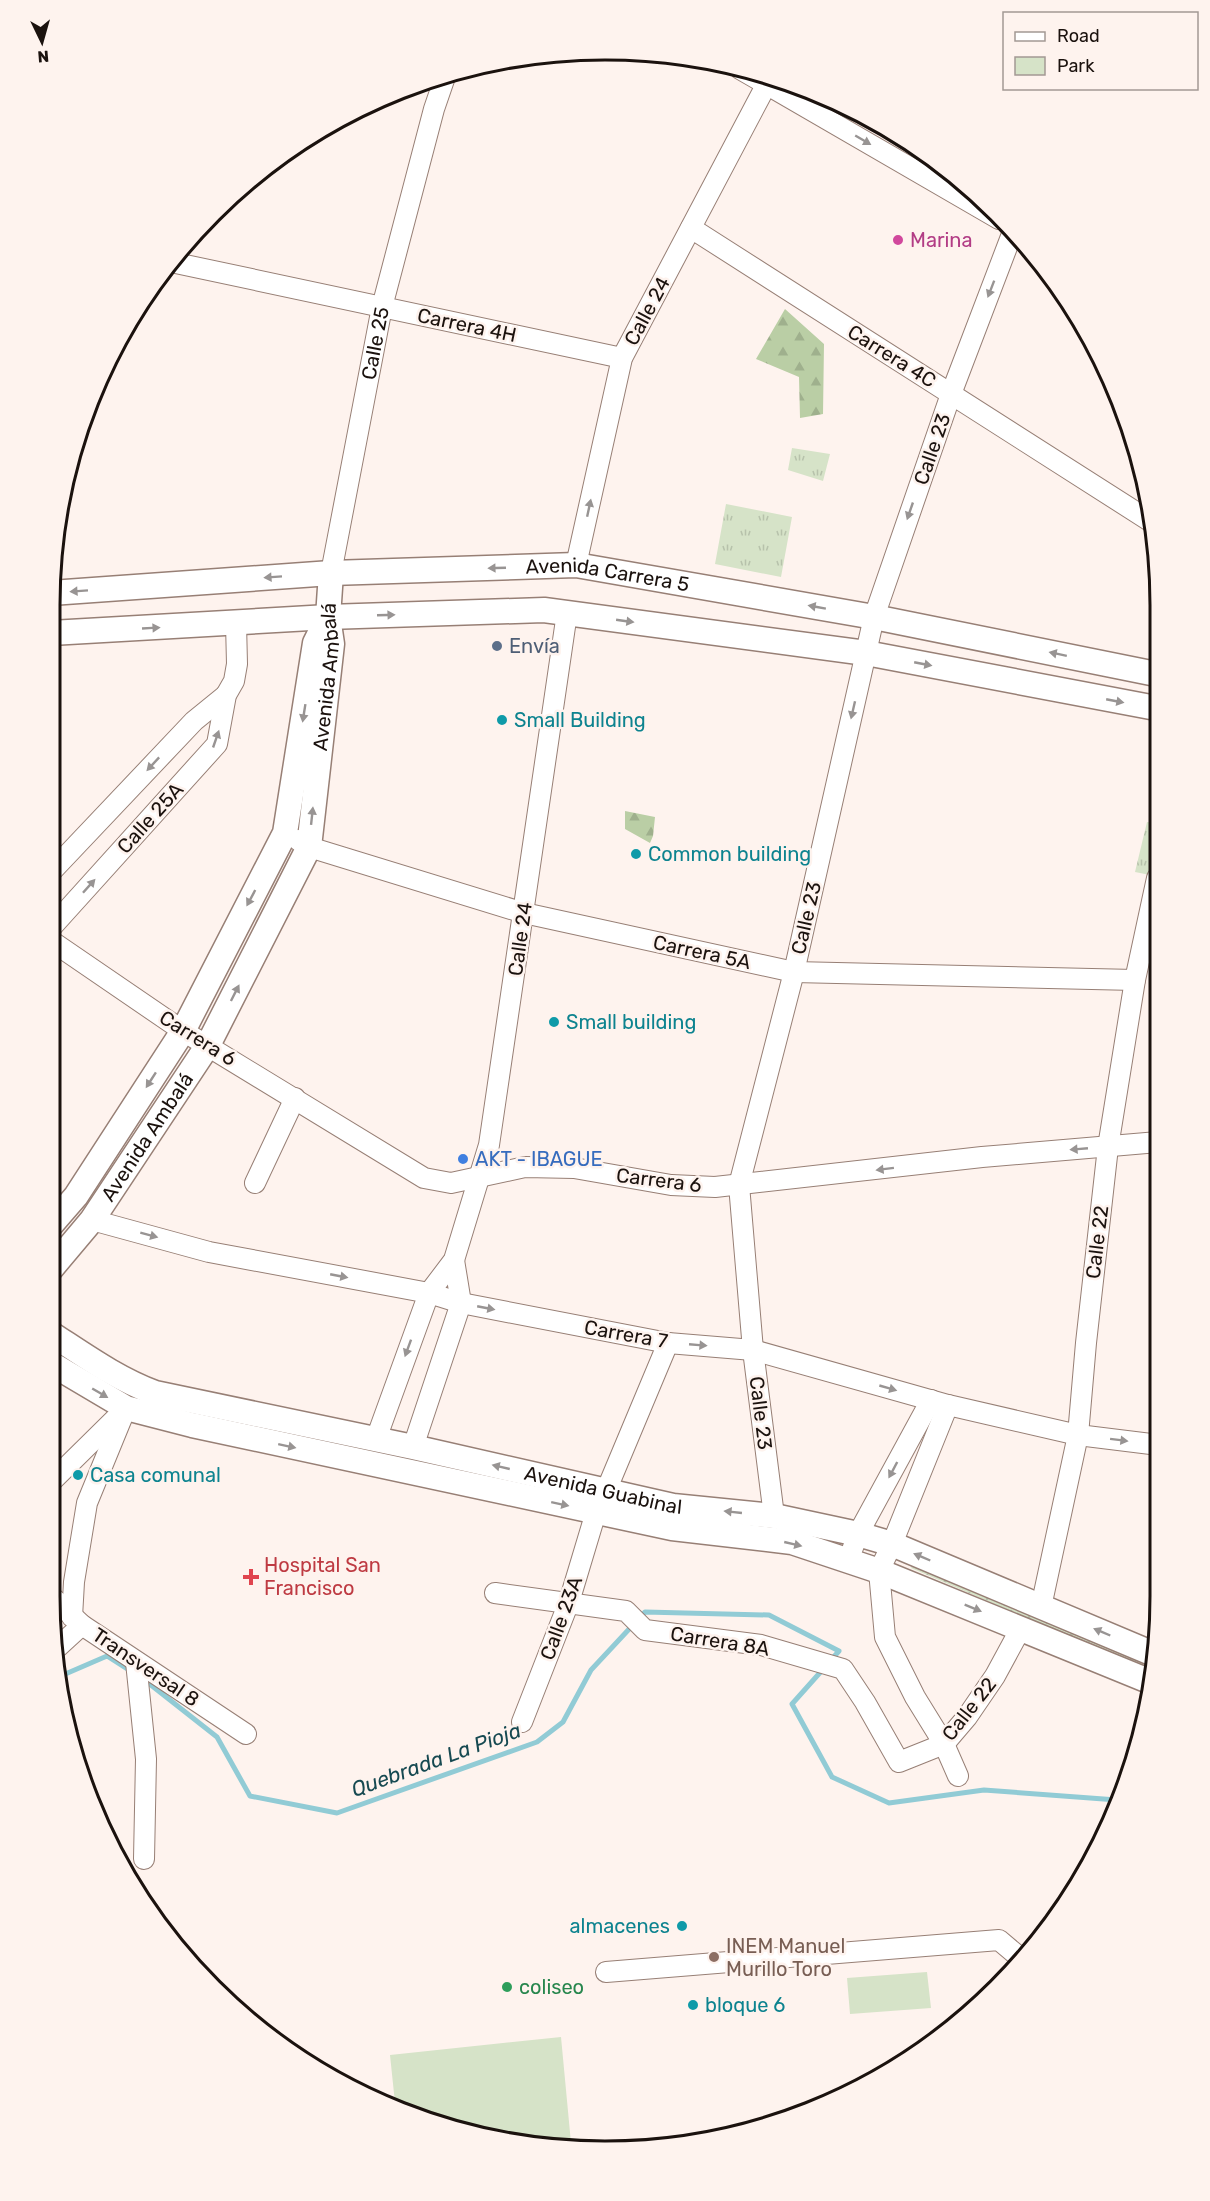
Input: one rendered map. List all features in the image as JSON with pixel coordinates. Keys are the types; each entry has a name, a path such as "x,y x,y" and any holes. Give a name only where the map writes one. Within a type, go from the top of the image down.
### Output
{"main road":[{"name":"Avenida Carrera 5","path":"60,592 331,573 576,566 874,617 1150,673"},
{"name":"Calle 25","path":"328,617 331,573"},
{"name":"Avenida Carrera 5","path":"60,633 328,617 544,610 866,653 1150,707"},
{"name":"Avenida Ambalá","path":"60,1214 76,1196 183,1030 285,833 315,643 328,617"},
{"name":"Avenida Ambalá","path":"60,1258 92,1220 208,1046 309,847 332,644 328,617"},
{"name":"Avenida Guabinal","path":"60,1339 137,1386 154,1393 413,1447 601,1501 672,1528 792,1542 879,1571 1143,1679"},
{"name":"Avenida Guabinal","path":"60,1370 126,1408 251,1439 601,1501 774,1516 858,1534 892,1544 1147,1652"}],"street":[{"name":"Calle 25","path":"331,573 382,307 442,85"},
{"name":"Calle 24","path":"576,566 622,358 766,85"},
{"path":"789,92 972,203"},
{"name":"Carrera 4C","path":"691,228 1142,516"},
{"name":"Calle 23","path":"774,1516 753,1350 739,1185 794,972 874,617 951,394 1010,240"},
{"name":"Carrera 4H","path":"180,264 622,358"},
{"name":"Calle 24","path":"376,1439 429,1293 454,1260 489,1145 567,613"},
{"name":"Calle 25A","path":"60,918 217,744 226,695 234,681 237,664 236,623"},
{"name":"Calle 25A","path":"60,862 194,721 226,695"},
{"name":"Carrera 5A","path":"285,833 309,847 524,913 794,972 1135,980"},
{"name":"Calle 22","path":"1041,1607 1078,1435 1108,1147 1135,980 1150,910"},
{"name":"Carrera 6","path":"60,947 208,1046 424,1178 451,1183 525,1167 574,1168 672,1185 739,1185 982,1157 1150,1143"},
{"path":"255,1184 295,1098"},
{"name":"Carrera 7","path":"92,1220 209,1252 429,1293 461,1303 668,1343 753,1350 939,1402 1078,1435 1150,1444"},
{"name":"Calle 24","path":"413,1447 461,1303 454,1260"},
{"name":"Calle 23A","path":"522,1722 569,1602 601,1501 668,1343"},
{"path":"62,1641 77,1621 74,1581 87,1503 137,1386"},
{"path":"848,1561 858,1534 939,1402"},
{"path":"939,1402 892,1544 879,1571 885,1637 915,1697 944,1744 958,1776"},
{"path":"60,1473 126,1408"},
{"name":"Carrera 8A","path":"495,1593 626,1611 645,1630 761,1644 843,1669 865,1702 899,1762"},
{"name":"Transversal 8","path":"60,1605 77,1621 136,1663 246,1734"},
{"name":"Calle 22","path":"899,1762 944,1744 967,1717 995,1676 1020,1630"},
{"path":"136,1663 146,1759 144,1859"},
{"path":"606,1972 999,1940 1016,1954"}],"green space":[{"path":"785,309 824,344 823,414 800,418 799,377 756,359"},
{"path":"792,448 830,454 823,481 788,470"},
{"path":"726,504 792,517 781,577 715,564"},
{"path":"625,811 655,817 650,843 625,829"},
{"path":"1147,822 1150,822 1150,875 1135,872"},
{"path":"913,1564 1146,1662 1145,1668 911,1568"},
{"path":"927,1972 931,2008 850,2014 847,1978"},
{"path":"561,2037 571,2140 499,2131 430,2112 395,2099 390,2055"}],"waterway":[{"name":"Quebrada La Pioja","path":"142,1678 217,1737 250,1796 337,1813 537,1742 563,1722 591,1670 645,1612 769,1615 839,1651 831,1660"},
{"name":"Quebrada La Pioja","path":"66,1674 107,1656 132,1672"},
{"name":"Quebrada La Pioja","path":"825,1667 792,1704 832,1777 889,1803 984,1790 1111,1800"}],"place":[{"name":"Marina","path":"898,240"},
{"name":"Envía","path":"497,646"},
{"name":"Small Building","path":"502,720"},
{"name":"Common building","path":"636,854"},
{"name":"Small building","path":"554,1022"},
{"name":"AKT - IBAGUE","path":"463,1159"},
{"name":"Casa comunal","path":"78,1475"},
{"name":"Hospital San Francisco","path":"251,1577"},
{"name":"almacenes","path":"682,1926"},
{"name":"INEM Manuel Murillo Toro","path":"714,1957"},
{"name":"coliseo","path":"507,1987"},
{"name":"bloque 6","path":"693,2005"}]}
